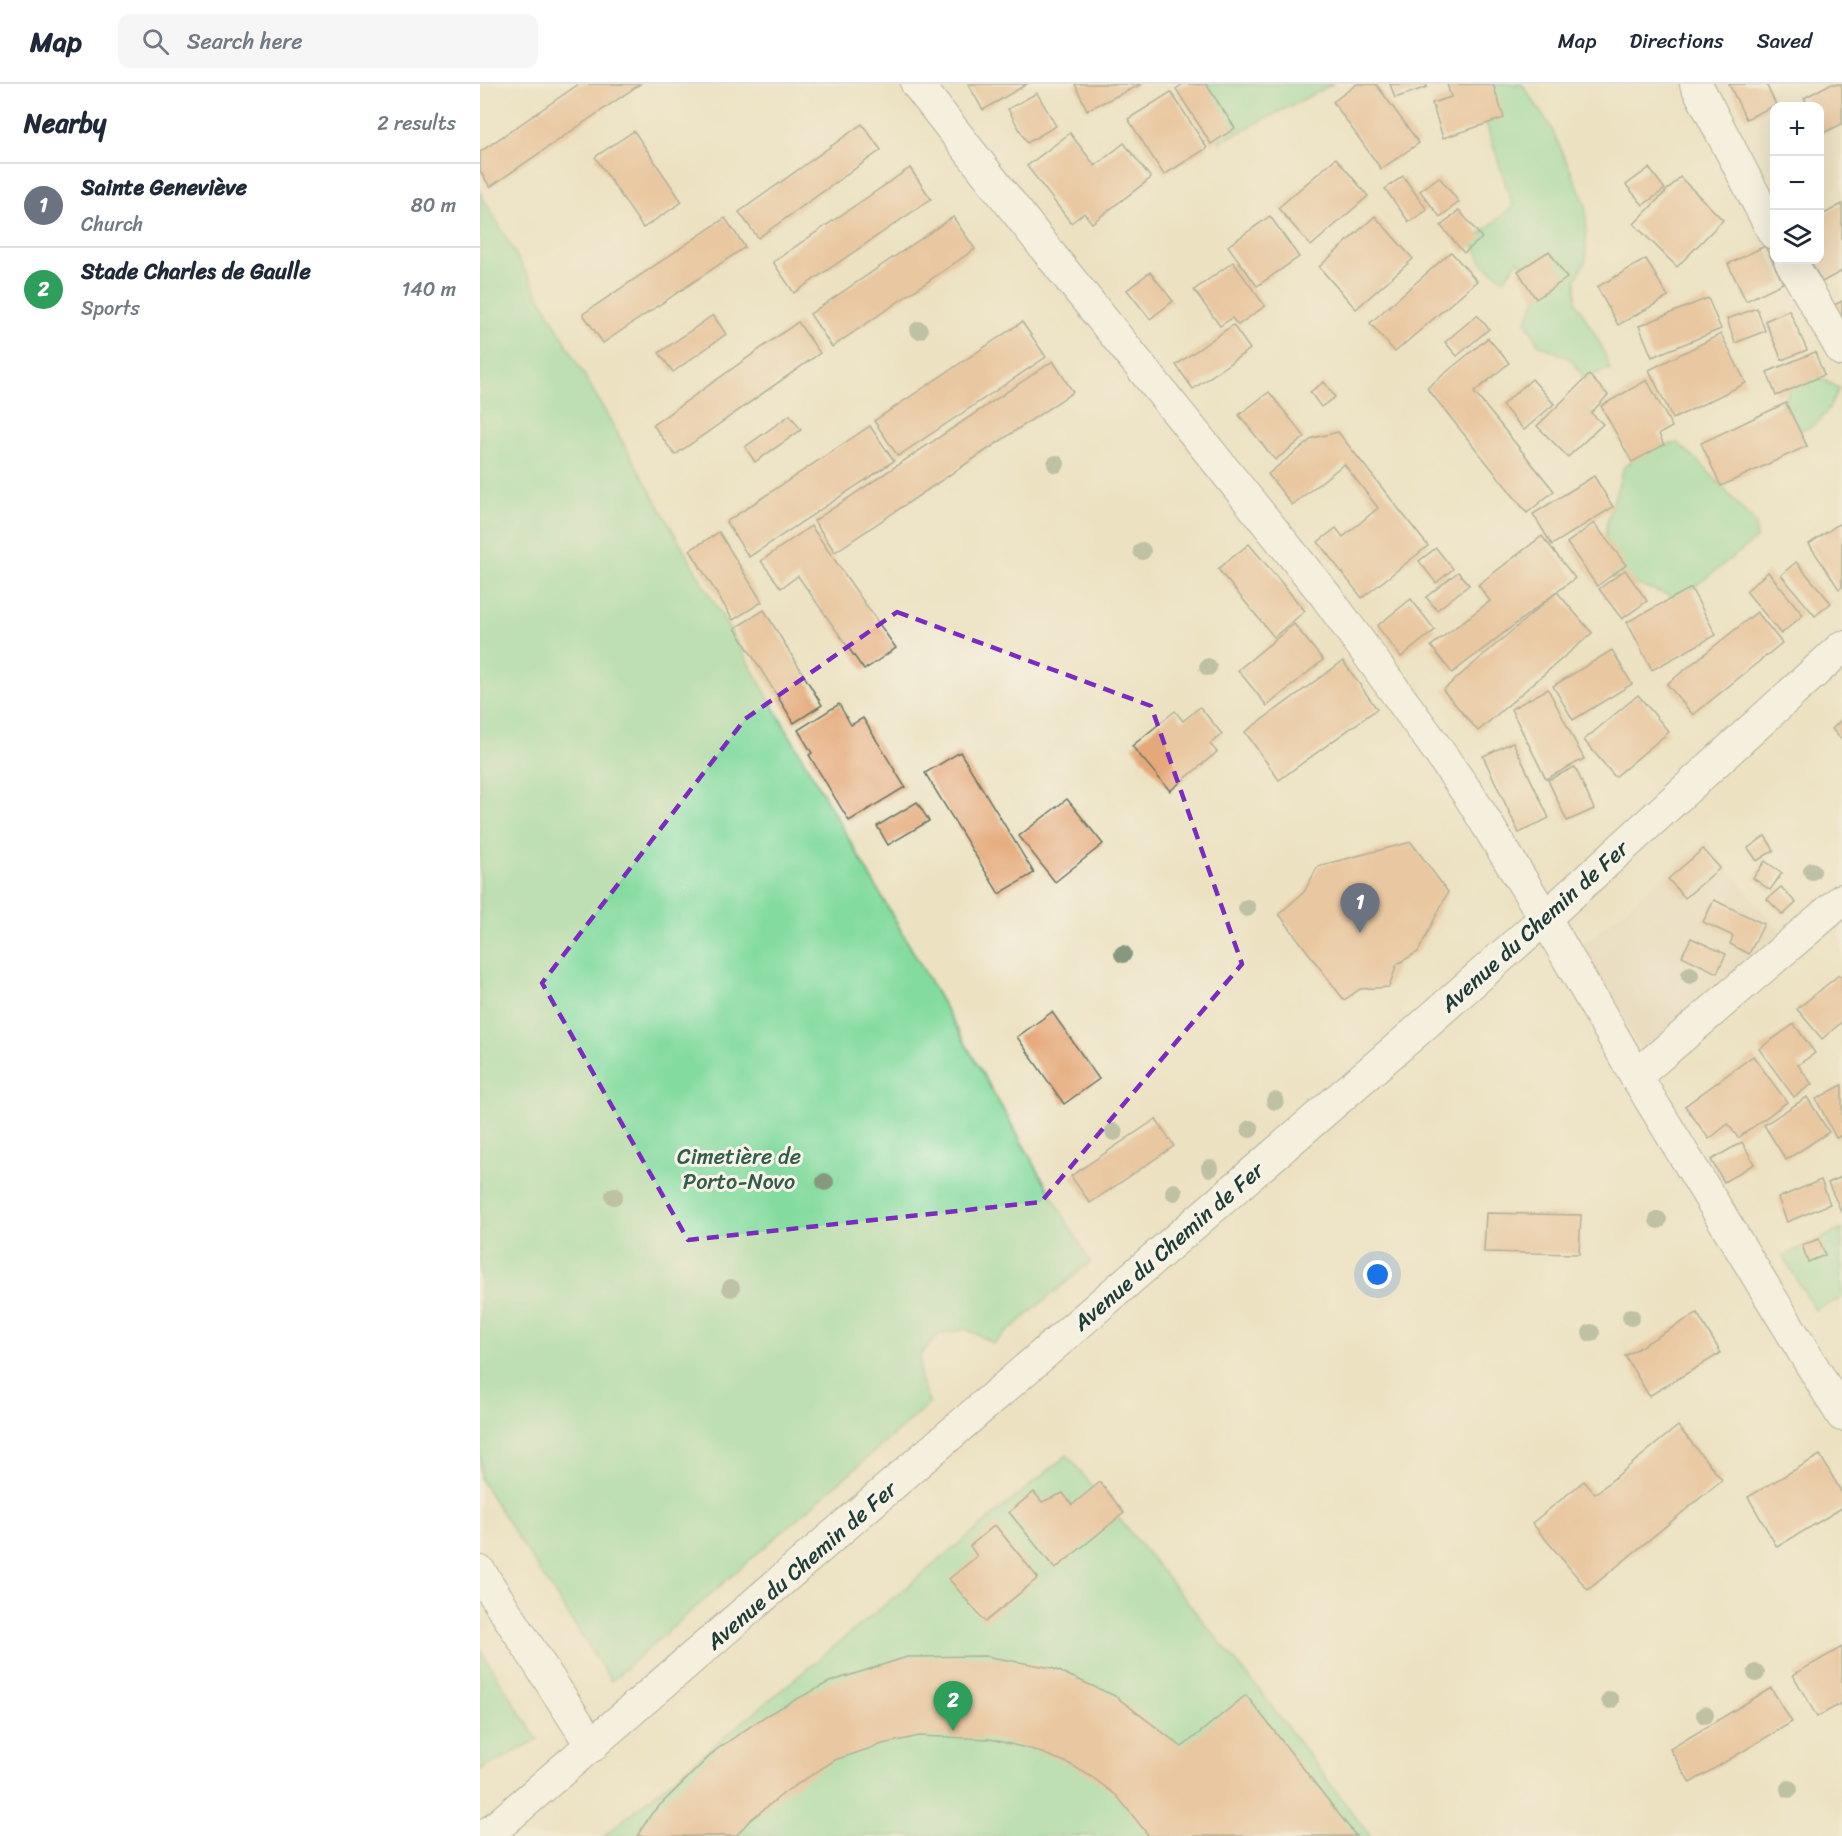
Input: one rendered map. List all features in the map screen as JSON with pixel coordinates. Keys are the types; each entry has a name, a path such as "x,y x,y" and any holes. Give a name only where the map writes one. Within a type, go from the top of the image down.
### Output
{"street":[{"path":"917,84 1053,258 1326,596 1463,786 1545,918 1636,1076 1842,1415"},
{"path":"1696,84 1770,225"},
{"path":"1792,264 1842,350"},
{"name":"Avenue du Chemin de Fer","path":"486,1836 1545,918 1842,646"},
{"path":"1636,1076 1842,900"},
{"path":"480,1572 592,1746"}],"highlighted area":[{"path":"897,612 1151,706 1242,964 1041,1202 688,1240 542,983 745,719"}],"shaded area":[{"path":"1705,841 1783,935 1643,1054 1578,949"}],"green space":[{"path":"1195,84 1333,84 1220,142"},
{"path":"1473,84 1522,84 1551,127 1586,205 1586,260 1576,279 1576,302 1602,347 1610,369 1584,378 1571,359 1538,344 1526,321 1543,285 1518,261 1504,280 1484,265 1472,241 1513,206"},
{"name":"Cimetière de Porto-Novo","path":"480,192 1090,1262 994,1343 966,1329 938,1335 920,1356 920,1380 930,1403 611,1681 480,1479"},
{"path":"1805,374 1820,378 1839,388 1830,406 1817,423 1805,429 1790,429 1780,406 1793,384"},
{"path":"1678,443 1703,466 1756,524 1756,539 1679,599 1601,572 1607,522 1624,467 1649,448"},
{"path":"1842,1229 1842,1298 1815,1310 1783,1256"},
{"path":"1067,1455 1260,1691 1370,1836 604,1836"},
{"path":"480,1650 538,1740 480,1770"}],"building":[{"path":"579,84 640,84 490,187 480,171 480,152"},
{"path":"968,84 1027,84 983,110"},
{"path":"1075,84 1142,84 1087,110"},
{"path":"1183,84 1206,84 1235,128 1211,144 1176,89"},
{"path":"1357,84 1376,84 1419,143 1381,169 1333,102"},
{"path":"1390,84 1426,84 1427,87 1395,98"},
{"path":"1447,84 1493,84 1504,118 1443,138 1432,103 1451,97"},
{"path":"1729,84 1766,84 1775,102 1770,102 1770,108 1746,119"},
{"path":"1830,84 1842,84 1842,124 1824,133 1824,102 1806,102 1804,98"},
{"path":"1171,92 1207,148 1164,175 1128,119"},
{"path":"1037,93 1056,126 1027,143 1008,109"},
{"path":"862,124 881,150 758,238 739,212"},
{"path":"634,131 682,202 643,228 595,157"},
{"path":"1070,133 1095,166 1124,143 1151,178 1092,223 1084,213 1071,223 1027,166"},
{"path":"1336,158 1368,196 1311,246 1278,208"},
{"path":"910,168 931,199 794,293 773,262"},
{"path":"1649,168 1665,189 1643,205 1626,185"},
{"path":"1403,176 1427,210 1409,222 1385,189"},
{"path":"1439,177 1459,202 1440,217 1420,191"},
{"path":"1680,177 1723,220 1677,267 1634,224"},
{"path":"1842,204 1842,271 1822,282 1812,264 1824,264 1824,214"},
{"path":"1459,210 1482,238 1464,253 1441,226"},
{"path":"1270,216 1299,257 1257,286 1228,246"},
{"path":"1375,216 1413,259 1356,309 1319,267"},
{"path":"953,217 975,249 832,347 810,314"},
{"path":"725,218 745,247 603,343 583,314"},
{"path":"1765,246 1770,256 1770,264 1774,264 1783,283 1746,301 1728,264"},
{"path":"1549,251 1567,278 1536,299 1518,271"},
{"path":"1451,252 1477,281 1395,352 1370,323"},
{"path":"1646,259 1668,297 1618,325 1597,287"},
{"path":"1233,262 1265,306 1238,325 1232,318 1220,326 1194,290"},
{"path":"1150,272 1173,301 1150,319 1127,290"},
{"path":"1708,298 1721,329 1652,357 1639,326"},
{"path":"1842,301 1842,321 1834,305"},
{"path":"1757,308 1765,331 1735,343 1727,319"},
{"path":"1789,310 1807,350 1782,360 1765,321"},
{"path":"713,315 726,334 673,372 659,353"},
{"path":"1477,315 1489,329 1457,356 1445,342"},
{"path":"798,322 820,353 675,455 653,425"},
{"path":"1022,322 1046,357 898,456 874,421"},
{"path":"1233,325 1250,349 1193,389 1176,365"},
{"path":"1721,334 1746,383 1673,419 1649,370"},
{"path":"1488,338 1509,363 1474,392 1554,491 1527,513 1427,388"},
{"path":"1815,352 1824,375 1776,396 1767,372"},
{"path":"1053,361 1073,392 835,552 814,521"},
{"path":"1589,375 1608,395 1591,413 1603,424 1568,457 1537,426"},
{"path":"1532,379 1554,404 1524,430 1502,405"},
{"path":"1647,380 1672,427 1659,434 1664,445 1632,462 1601,406"},
{"path":"1324,382 1335,397 1321,407 1310,392"},
{"path":"1269,392 1305,437 1275,460 1239,415"},
{"path":"1786,403 1807,446 1721,486 1701,443"},
{"path":"790,415 801,430 755,462 745,447"},
{"path":"870,426 894,461 749,557 726,522"},
{"path":"1338,432 1428,546 1362,598 1318,542 1336,528 1343,537 1378,508 1344,464 1292,505 1268,474 1313,438"},
{"path":"1594,476 1613,507 1552,545 1533,514"},
{"path":"1842,522 1842,587 1839,589 1809,544"},
{"path":"1594,523 1626,565 1597,586 1567,543"},
{"path":"811,526 896,648 864,670 798,576 781,588 761,561"},
{"path":"719,532 762,602 733,620 690,550"},
{"path":"1542,536 1575,578 1452,673 1431,646 1490,601 1478,585"},
{"path":"1249,544 1305,611 1274,637 1218,569"},
{"path":"1436,548 1453,569 1436,583 1419,561"},
{"path":"1796,562 1831,603 1815,616 1781,575"},
{"path":"1625,570 1647,601 1622,619 1599,589"},
{"path":"1458,572 1469,585 1437,610 1426,597"},
{"path":"1768,572 1803,615 1781,634 1746,591"},
{"path":"1691,588 1716,635 1652,670 1627,622"},
{"path":"1557,592 1592,633 1478,731 1443,690"},
{"path":"1411,599 1435,630 1401,657 1377,626"},
{"path":"764,610 822,705 794,723 735,628"},
{"path":"1757,612 1782,643 1693,715 1667,684"},
{"path":"1294,624 1323,660 1267,706 1238,670"},
{"path":"1612,650 1632,684 1573,720 1553,686"},
{"path":"1343,661 1377,709 1279,780 1245,732"},
{"path":"1548,689 1584,759 1546,779 1511,709"},
{"path":"1638,695 1669,732 1615,777 1584,740"},
{"path":"839,704 851,725 863,718 905,787 849,821 809,755 812,753 798,730"},
{"path":"1200,707 1222,734 1210,744 1217,752 1170,791 1132,746 1175,711 1183,721"},
{"path":"1842,719 1842,740 1832,729"},
{"path":"1513,742 1549,818 1519,833 1483,756"},
{"path":"960,752 1034,873 999,894 925,773"},
{"path":"1575,767 1594,809 1567,821 1548,780"},
{"path":"1067,799 1103,844 1055,882 1019,836"},
{"path":"917,802 929,821 888,845 877,826"},
{"path":"1765,836 1774,850 1757,861 1748,848"},
{"path":"1411,842 1448,892 1418,952 1397,964 1389,987 1360,989 1344,1000 1279,914 1304,892 1318,866"},
{"path":"1703,849 1720,868 1685,898 1668,879"},
{"path":"1765,861 1782,873 1770,890 1753,878"},
{"path":"1781,887 1796,903 1783,915 1767,899"},
{"path":"1714,900 1764,924 1749,954 1730,944 1733,936 1703,922"},
{"path":"1691,938 1726,954 1717,973 1682,956"},
{"path":"1839,975 1842,978 1842,1022 1822,1039 1797,1009"},
{"path":"1052,1012 1099,1079 1064,1104 1017,1037"},
{"path":"1794,1024 1815,1053 1798,1065 1812,1084 1794,1097 1759,1049"},
{"path":"1753,1056 1787,1102 1738,1138 1728,1124 1709,1139 1685,1106"},
{"path":"1842,1085 1842,1135 1836,1138 1816,1099"},
{"path":"1807,1097 1829,1132 1786,1160 1764,1125"},
{"path":"1156,1119 1174,1146 1090,1203 1071,1176"},
{"path":"1742,1142 1754,1164 1724,1182 1711,1160"},
{"path":"1842,1177 1842,1213 1828,1183"},
{"path":"1821,1180 1830,1204 1787,1222 1778,1198"},
{"path":"1486,1213 1581,1215 1579,1254 1484,1252"},
{"path":"1819,1239 1825,1255 1808,1262 1802,1245"},
{"path":"1697,1313 1721,1353 1649,1396 1625,1356"},
{"path":"1678,1426 1722,1480 1588,1590 1532,1523 1584,1481 1595,1494"},
{"path":"1820,1455 1842,1493 1842,1508 1777,1547 1748,1497"},
{"path":"1100,1482 1124,1513 1055,1569 1009,1512 1034,1492 1042,1502 1063,1493 1072,1505"},
{"path":"995,1525 1038,1578 985,1622 949,1579 977,1556 970,1546"},
{"path":"1842,1647 1842,1703 1817,1717 1793,1675"},
{"path":"985,1656 1052,1668 1115,1696 1182,1747 1246,1695 1356,1836 1149,1836 1117,1796 1068,1763 1034,1750 990,1739 919,1736 883,1744 835,1760 788,1790 749,1821 736,1836 637,1836 652,1813 716,1750 767,1715 829,1682 907,1657"},
{"path":"1771,1688 1792,1722 1690,1783 1670,1749"}],"place":[{"name":"Sainte Geneviève","path":"1360,933"},
{"name":"Stade Charles de Gaulle","path":"953,1731"}]}
